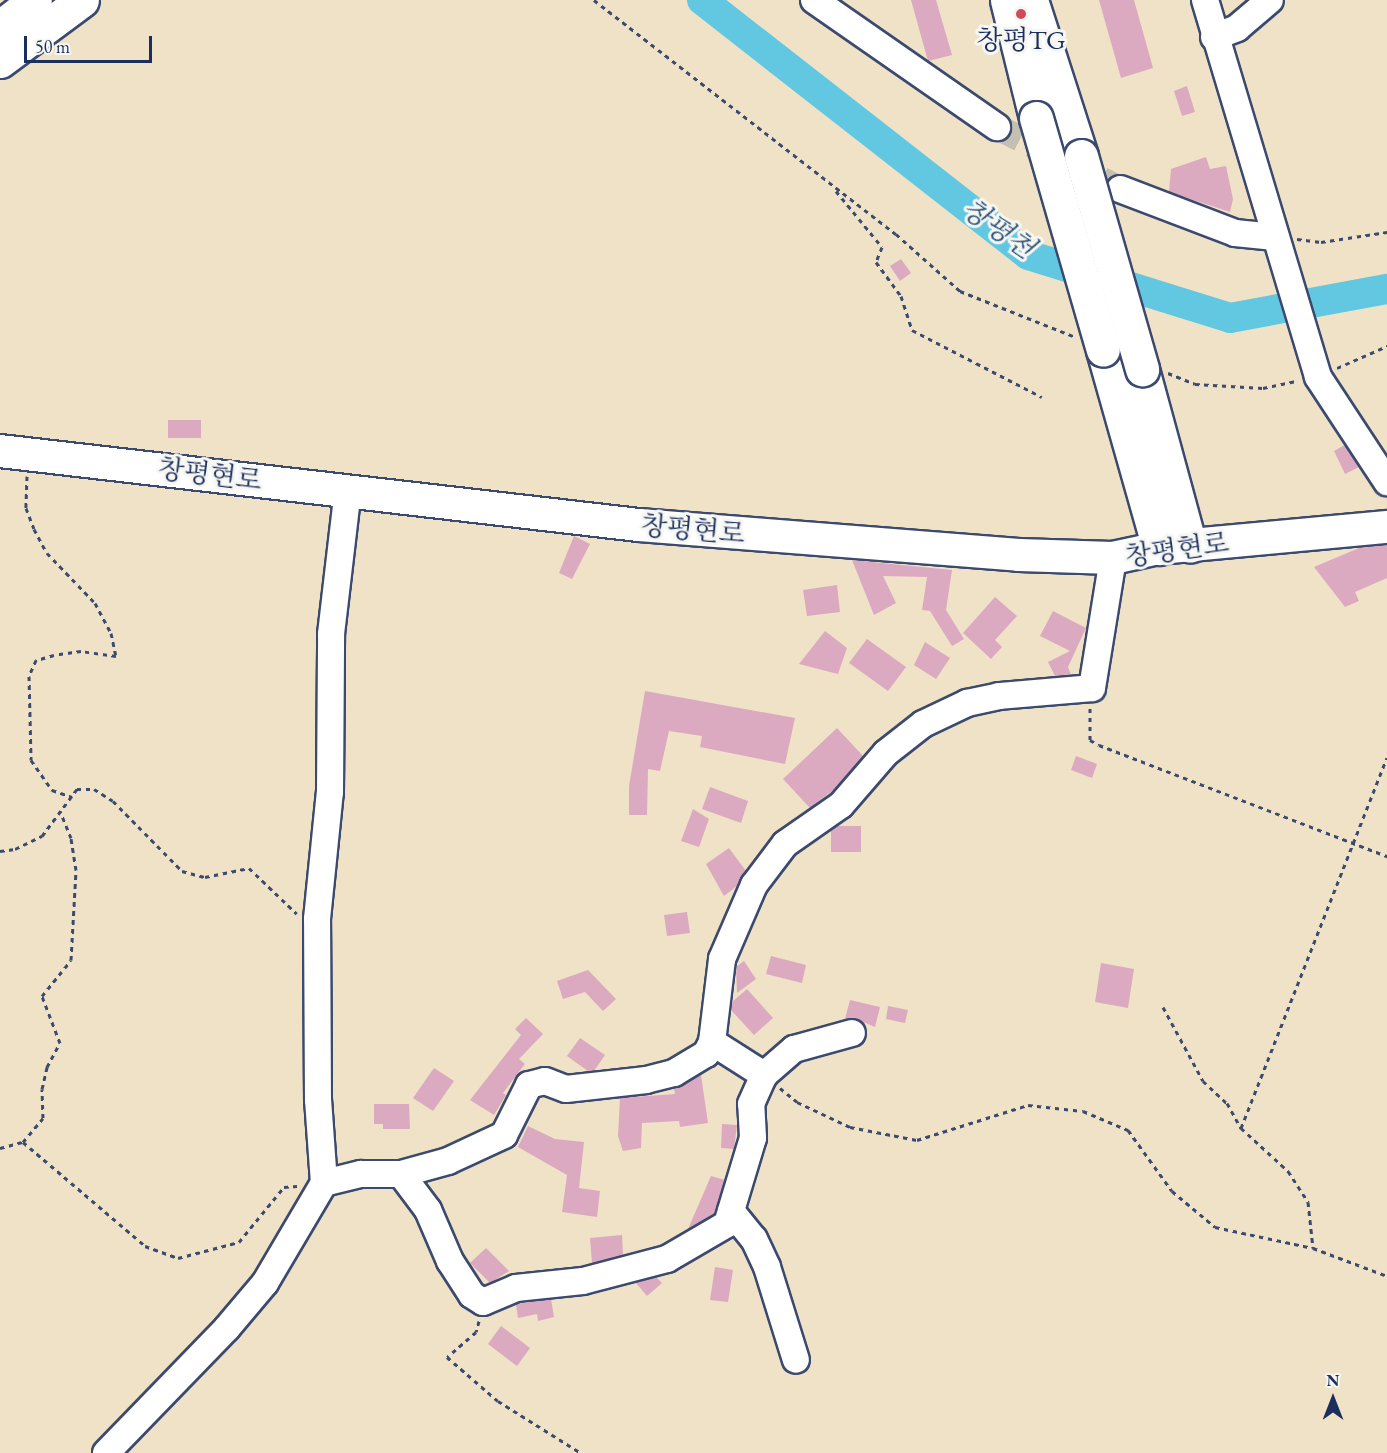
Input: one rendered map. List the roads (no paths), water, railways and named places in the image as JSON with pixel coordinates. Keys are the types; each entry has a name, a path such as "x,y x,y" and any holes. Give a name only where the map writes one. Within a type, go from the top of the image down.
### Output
{"highway":[{"path":"0,27 35,0"},
{"path":"0,61 82,0"},
{"path":"1007,0 1090,344 1175,547"},
{"path":"1031,0 1152,370 1175,547"}],"main road":[{"name":"창평현로","path":"14,453 708,531 1019,555 1113,558 1175,547 1387,527"}],"street":[{"path":"814,0 997,128"},
{"path":"1205,0 1214,37 1257,164 1275,237 1316,371 1387,482"},
{"path":"1214,37 1237,28 1270,0"},
{"path":"1120,189 1208,225 1235,233 1275,237"},
{"path":"106,1453 227,1328 265,1282 324,1183 318,1100 317,930 320,855 330,792 331,634 348,490"},
{"path":"324,1183 361,1174 401,1174 448,1161 504,1135 529,1085 545,1081 566,1089 646,1080 674,1073 706,1054 712,1042 722,959 754,885 785,844 841,805 886,753 924,724 967,703 999,696 1092,688 1113,558"},
{"path":"401,1174 428,1210 455,1270 472,1295 483,1302 516,1288 582,1281 667,1259 727,1224 753,1138 752,1104 764,1075 794,1049 852,1033"},
{"path":"712,1042 764,1075"},
{"path":"731,1211 754,1239 767,1267 796,1360"}],"waterway":[{"name":"창평천","path":"702,0 1028,255 1230,318 1387,289"}],"tunnel":[{"path":"997,127 1120,189"}],"place":[{"name":"창평TG","path":"1021,14"}]}
